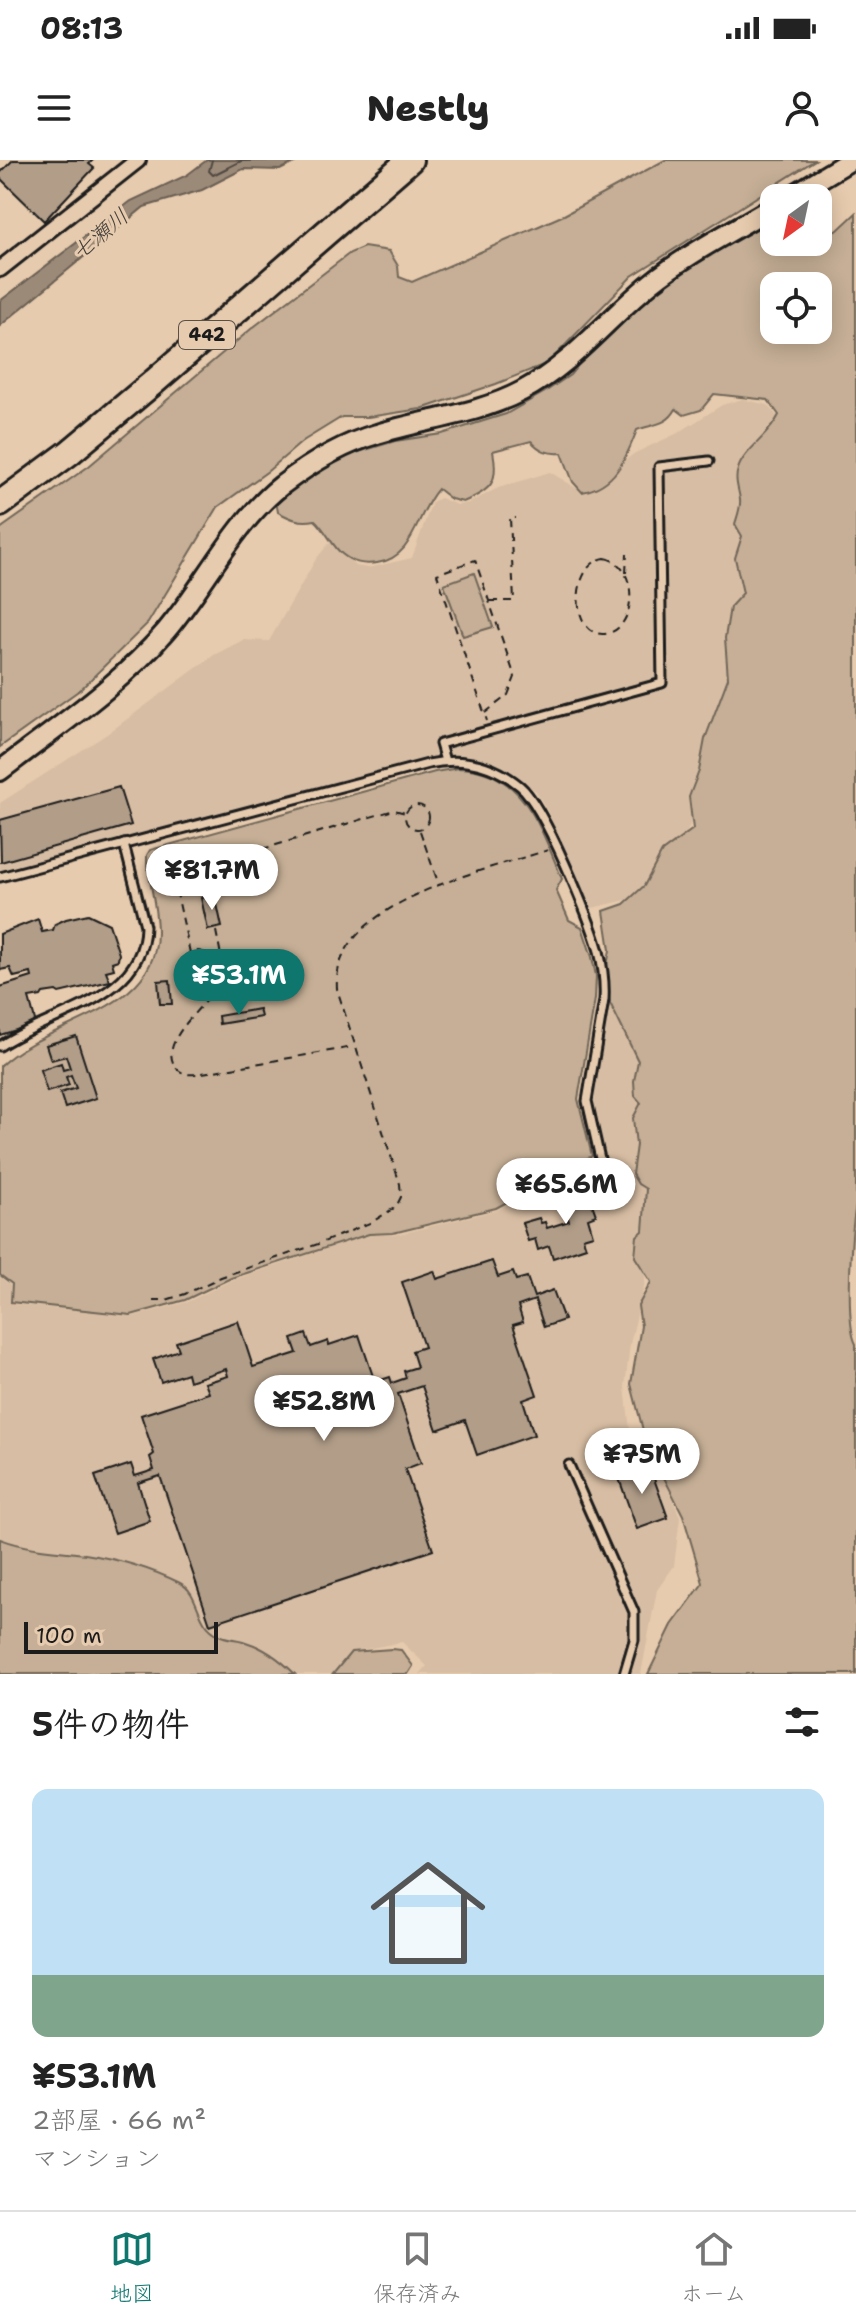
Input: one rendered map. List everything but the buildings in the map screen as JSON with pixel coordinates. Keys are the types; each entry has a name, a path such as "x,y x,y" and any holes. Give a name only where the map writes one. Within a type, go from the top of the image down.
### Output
{"highway":[{"name":"442","path":"0,504 69,453 155,381 410,160"}],"street":[{"path":"0,269 138,160"},
{"path":"811,184 851,160"},
{"path":"0,771 147,652 175,621 253,514 293,477 361,439 486,406 525,389 569,360 654,281 760,215"}],"lane":[{"path":"445,761 440,744 662,683 659,467 709,461"},
{"path":"0,877 445,761 473,762 494,770 522,787 533,799 593,935 603,967 605,986 587,1101 605,1181"},
{"path":"0,1046 24,1031 109,991 135,965 145,926 124,844"},
{"path":"569,1465 634,1612 634,1640 624,1674"}],"path":[{"path":"489,601 514,601 510,518 516,518"},
{"path":"626,574 617,563 605,558 592,563 584,573 579,586 579,607 584,622 594,632 610,633 623,622 630,598 627,554"},
{"path":"485,713 508,695 515,677 475,560 437,574 490,730"},
{"path":"415,806 426,810 428,820 420,829 414,829 407,825 406,813 415,806"},
{"path":"190,953 176,889 178,874 394,810 406,813"},
{"path":"420,829 439,886"},
{"path":"153,1300 166,1300 221,1277 321,1243 372,1222 396,1207 401,1197 400,1184 337,989 336,976 344,951 358,931 404,900 550,849"},
{"path":"216,931 221,962 218,984 171,1048 174,1064 180,1072 197,1074 354,1047"},
{"path":"202,952 212,964 205,979 189,978 182,967 190,953 202,952"},
{"path":"212,964 221,962"}],"shaded area":[{"path":"665,160 815,160 777,184 760,184 760,195 632,276 548,363 421,409 368,417 342,417 303,441 218,507 148,623 81,689 0,747 0,529 89,466 251,329 350,253 364,247 389,251 398,266 399,277 412,282 564,215"},
{"path":"856,213 856,1205 850,1298 856,1344 856,1674 648,1674 672,1625 703,1583 683,1515 646,1442 631,1384 641,1326 638,1306 651,1282 635,1257 637,1236 643,1231 646,1189 638,1184 632,1174 636,1145 633,1118 641,1103 635,1096 638,1061 610,1003 605,976 610,950 604,911 624,904 644,886 662,852 693,829 689,797 699,771 705,739 728,678 725,638 730,607 743,593 735,558 742,536 735,524 740,503 737,473 741,462 779,415 768,400 714,394 701,410 684,415 676,409 664,422 637,430 624,460 611,477 594,489 582,492 573,482 562,453 545,451 531,441 493,451 494,478 487,489 463,502 451,499 438,489 407,544 390,559 377,563 358,563 346,557 315,520 300,521 278,512 276,501 304,478 342,457 395,441 442,434 506,414 545,392 570,375 599,340 646,296 686,266 760,223 760,256 832,256 832,232"},
{"path":"742,399 768,405 777,416 778,426 738,466 738,491 747,523 742,590 750,609 692,820 683,841 635,898 588,909 550,816 536,791 494,763 465,755 442,757 0,870 0,803 107,734 214,655 243,640 269,641 316,559 332,540 355,566 368,568 412,558 432,502 440,498 457,505 469,503 498,488 550,472 576,488 600,478 635,453 678,433 722,405"},
{"path":"474,573 493,627 463,636 444,584"},
{"path":"459,768 481,771 500,779 527,806 562,879 556,890 569,920 582,927 596,976 578,1099 592,1156 496,1208 393,1233 369,1234 231,1278 185,1300 131,1315 11,1302 12,1284 0,1275 0,1066 21,1050 120,998 139,981 152,959 157,932 147,865 150,850"},
{"path":"611,996 664,1005 648,1182 645,1282 630,1344 625,1387 630,1430 652,1449 680,1517 674,1566 657,1590 641,1674 420,1674 427,1666 402,1642 351,1652 333,1674 297,1674 274,1655 252,1644 220,1636 207,1627 143,1567 84,1554 47,1552 0,1539 0,1277 12,1286 12,1304 133,1316 187,1302 232,1280 369,1235 395,1235 497,1210 594,1157 599,1182 609,1180 605,1151 594,1113 595,1087"},
{"path":"0,1539 32,1548 110,1559 180,1583 191,1594 211,1630 265,1650 295,1674 0,1674"},
{"path":"401,1650 413,1666 408,1674 333,1674 351,1652"}],"water":[{"name":"七瀬川","path":"207,160 300,160 280,170 243,169 202,190 144,207 0,326 0,301 131,201 187,175"}]}
